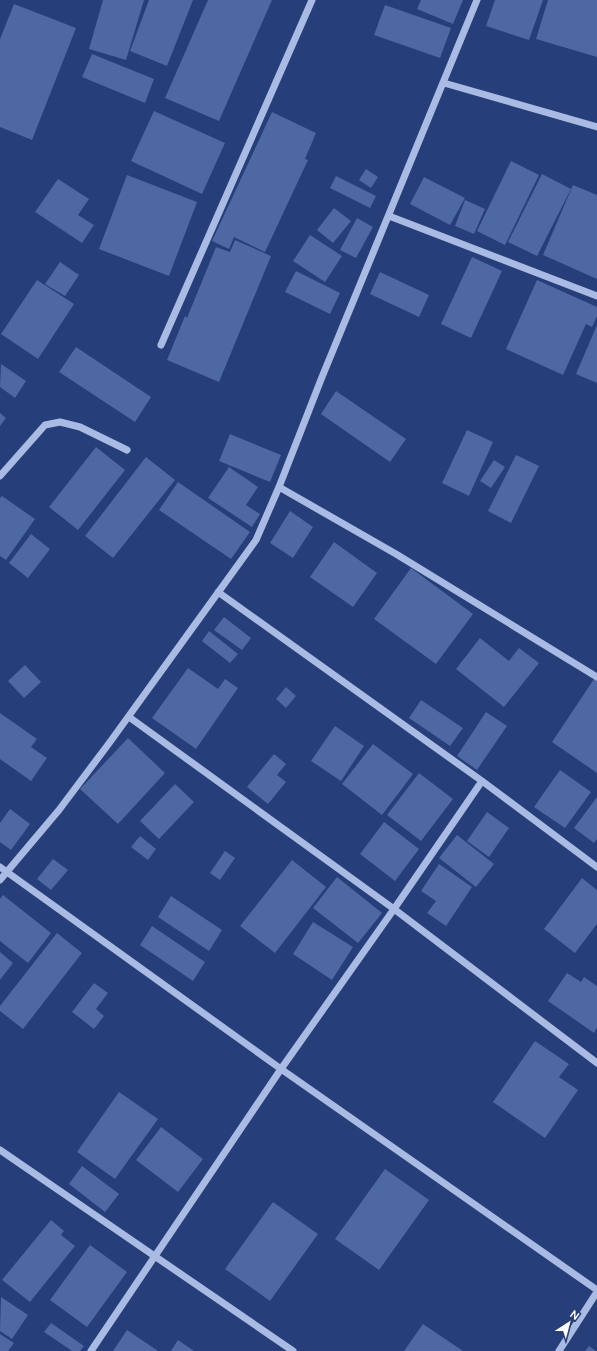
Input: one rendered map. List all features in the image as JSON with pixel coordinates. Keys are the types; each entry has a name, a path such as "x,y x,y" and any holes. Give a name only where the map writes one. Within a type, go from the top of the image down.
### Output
{"street":[{"path":"161,345 312,0"},
{"path":"0,880 59,810 129,717 256,540 478,0"},
{"path":"444,83 597,127"},
{"path":"389,216 597,296"},
{"path":"0,476 45,425 60,422 80,427 127,450"},
{"path":"279,487 396,554 597,677"},
{"path":"218,592 482,781 597,867"},
{"path":"129,717 394,909 597,1063"},
{"path":"91,1351 281,1069 482,781"},
{"path":"0,867 281,1069 597,1291 559,1351"},
{"path":"0,1150 293,1351"}],"building":[{"path":"103,0 144,0 126,60 89,49"},
{"path":"149,0 193,0 167,66 130,51"},
{"path":"208,0 272,0 219,121 165,98"},
{"path":"421,0 463,0 453,24 417,9"},
{"path":"495,0 543,0 529,40 486,26"},
{"path":"548,0 597,0 597,57 536,39"},
{"path":"14,4 76,28 32,140 0,127 0,39"},
{"path":"385,5 451,28 440,58 374,35"},
{"path":"92,54 154,79 145,103 82,77"},
{"path":"154,111 225,143 202,194 131,161"},
{"path":"272,112 316,133 305,159 308,160 265,252 234,237 229,249 212,241"},
{"path":"511,161 539,175 505,245 477,231"},
{"path":"366,169 378,177 371,188 359,180"},
{"path":"542,174 571,189 537,256 508,242"},
{"path":"127,175 197,202 169,276 99,249"},
{"path":"336,176 376,196 370,208 330,188"},
{"path":"424,177 465,198 450,225 410,204"},
{"path":"58,179 89,199 78,215 94,225 82,243 35,212"},
{"path":"573,185 597,195 597,279 543,255"},
{"path":"465,200 485,209 474,234 455,226"},
{"path":"334,208 351,221 333,243 317,230"},
{"path":"357,218 373,227 356,258 340,250"},
{"path":"310,235 342,256 325,282 293,261"},
{"path":"235,240 271,256 219,382 167,360 185,316 187,318 216,247 230,252"},
{"path":"472,257 502,271 471,338 441,324"},
{"path":"60,262 79,275 65,296 45,284"},
{"path":"296,271 340,293 330,314 285,292"},
{"path":"380,272 429,295 419,317 370,294"},
{"path":"37,280 74,304 38,359 1,334"},
{"path":"537,280 597,307 597,316 592,327 586,324 563,375 506,349"},
{"path":"597,325 597,383 576,374"},
{"path":"76,347 151,397 135,422 59,372"},
{"path":"1,364 26,381 15,398 0,387"},
{"path":"336,391 406,439 390,462 321,414"},
{"path":"0,413 6,418 0,426"},
{"path":"467,430 493,442 469,496 442,483"},
{"path":"230,434 281,455 270,482 219,461"},
{"path":"96,447 125,470 78,530 49,507"},
{"path":"516,455 539,466 511,523 488,511"},
{"path":"146,457 175,480 113,558 85,536"},
{"path":"494,460 505,467 491,488 480,481"},
{"path":"229,467 258,487 246,505 260,514 252,527 208,498"},
{"path":"178,482 250,532 231,559 159,510"},
{"path":"2,496 35,519 6,560 0,556 0,498"},
{"path":"290,511 313,527 293,558 270,543"},
{"path":"31,534 50,549 28,578 9,563"},
{"path":"334,542 377,573 353,607 310,577"},
{"path":"411,568 473,614 436,664 374,619"},
{"path":"224,617 251,638 242,650 214,630"},
{"path":"209,631 238,654 230,663 202,641"},
{"path":"480,638 509,661 519,648 539,663 504,707 456,669"},
{"path":"25,665 41,682 24,698 8,681"},
{"path":"188,668 218,689 225,679 238,688 196,749 152,718"},
{"path":"594,679 597,680 597,773 552,742"},
{"path":"286,687 296,696 286,708 276,699"},
{"path":"421,700 463,728 450,746 409,718"},
{"path":"486,712 507,726 477,770 457,756"},
{"path":"0,713 37,739 31,747 47,758 31,781 0,759"},
{"path":"335,726 364,746 341,781 311,761"},
{"path":"128,738 165,773 118,824 80,789"},
{"path":"373,744 413,774 382,815 342,784"},
{"path":"274,754 286,764 277,775 286,782 268,804 247,787"},
{"path":"560,770 591,792 565,828 534,807"},
{"path":"419,773 453,799 421,841 387,815"},
{"path":"175,784 194,802 159,839 140,821"},
{"path":"597,797 597,839 594,843 574,828"},
{"path":"10,809 30,824 11,850 0,842 0,823"},
{"path":"487,812 509,828 489,857 467,841"},
{"path":"384,822 419,849 395,881 360,854"},
{"path":"457,835 494,864 476,887 439,858"},
{"path":"140,836 156,849 148,860 131,847"},
{"path":"225,851 235,858 220,880 210,873"},
{"path":"53,859 68,870 51,890 37,879"},
{"path":"292,860 326,887 275,953 240,926"},
{"path":"439,864 472,887 446,926 427,913 436,901 421,891"},
{"path":"337,877 382,913 358,943 313,908"},
{"path":"582,878 597,890 597,924 575,953 544,929"},
{"path":"3,895 51,933 28,963 0,941 0,899"},
{"path":"171,896 222,930 209,951 158,917"},
{"path":"313,922 353,947 332,980 293,954"},
{"path":"152,926 205,962 193,981 140,945"},
{"path":"57,933 82,953 23,1029 0,1011 0,1006"},
{"path":"0,952 13,963 0,980"},
{"path":"567,973 581,982 584,977 597,986 597,1028 594,1033 548,1001"},
{"path":"94,983 108,993 96,1009 104,1016 94,1029 72,1012"},
{"path":"535,1041 569,1064 559,1077 578,1090 545,1138 493,1102"},
{"path":"119,1092 158,1119 115,1179 77,1152"},
{"path":"161,1127 203,1159 178,1192 136,1160"},
{"path":"82,1166 119,1194 105,1212 69,1184"},
{"path":"385,1169 429,1200 379,1270 335,1239"},
{"path":"273,1202 318,1234 270,1301 225,1269"},
{"path":"51,1220 64,1231 61,1235 75,1246 30,1302 2,1280"},
{"path":"90,1245 127,1272 87,1327 50,1300"},
{"path":"1,1297 28,1315 12,1339 0,1331"},
{"path":"51,1323 84,1346 80,1351 72,1351 44,1332"},
{"path":"423,1324 463,1351 404,1351"},
{"path":"127,1330 158,1351 113,1351"},
{"path":"0,1334 14,1343 8,1351 0,1351"},
{"path":"178,1340 194,1351 171,1351"},
{"path":"589,1346 596,1351 585,1351"}]}
